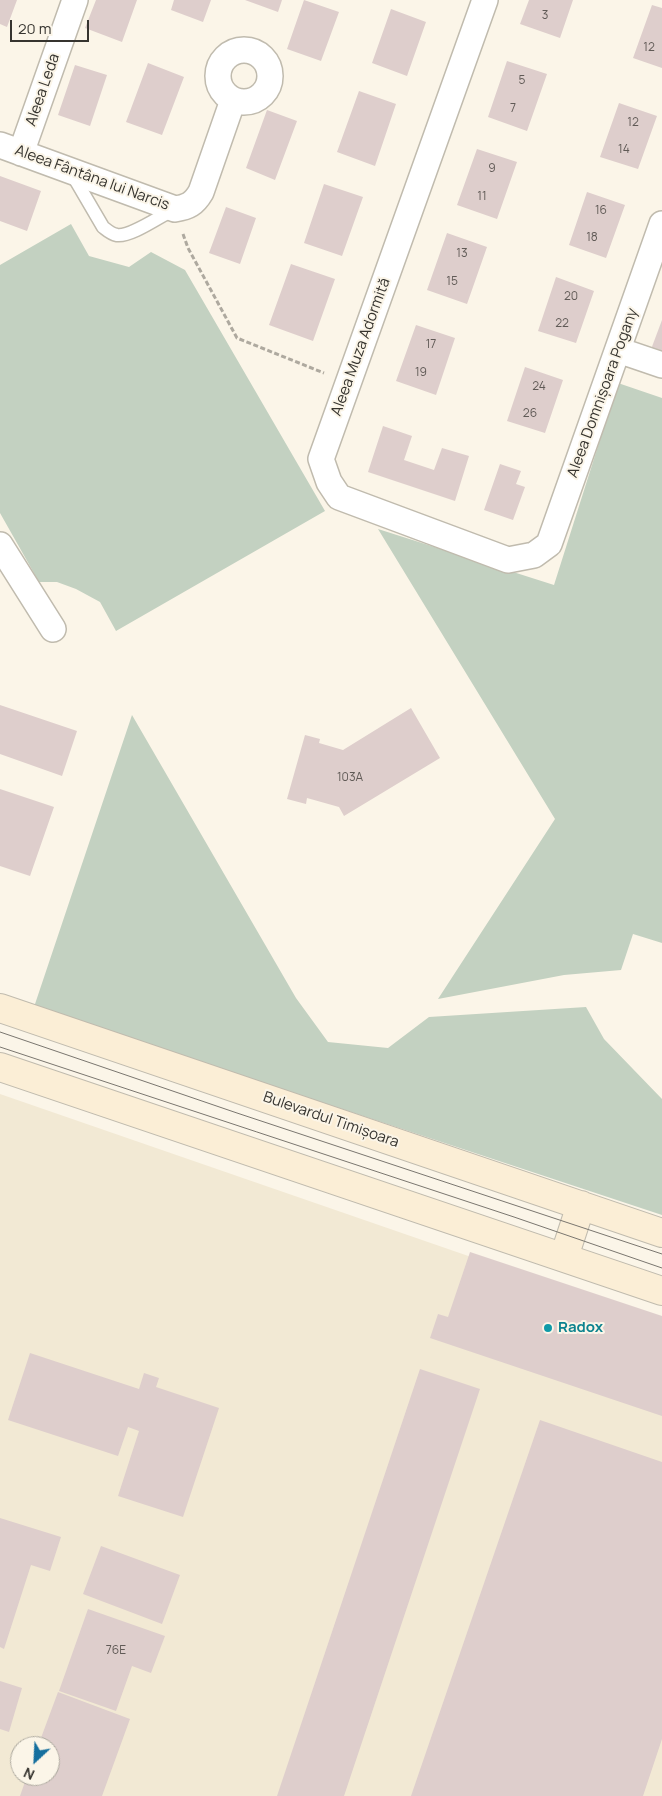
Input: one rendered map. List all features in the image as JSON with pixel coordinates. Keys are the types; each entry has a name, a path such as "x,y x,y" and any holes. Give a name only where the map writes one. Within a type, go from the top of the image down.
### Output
{"main road":[{"name":"Bulevardul Timișoara","path":"0,1008 662,1233"},
{"path":"0,1068 662,1290"},
{"path":"564,1257 581,1205"}],"street":[{"name":"Aleea Leda","path":"10,149 75,0"},
{"name":"Aleea Muza Adormită","path":"485,0 321,459 329,482 339,497 508,560 534,555"},
{"name":"Aleea Fântâna lui Narcis","path":"10,149 175,209 186,207 196,201 201,192 233,100"},
{"name":"Aleea Domnișoara Pogany","path":"534,555 549,544 659,240"},
{"path":"618,350 662,365"},
{"path":"0,546 53,629"}],"lane":[{"path":"69,170 103,227 110,233 120,236 130,233 175,209"}],"path":[{"path":"175,209 188,248 237,338 348,383"}],"shaded area":[{"path":"0,1094 662,1323 662,1796 0,1796"}],"green space":[{"path":"71,224 89,256 129,267 151,252 185,270 325,511 116,631 100,602 76,589 57,582 39,582 0,513 0,265"},
{"path":"618,383 662,398 662,943 633,934 621,970 564,975 438,999 555,819 378,529 554,585"},
{"path":"132,715 296,998 328,1042 388,1048 429,1017 586,1007 604,1039 662,1099 662,1215 34,1007"}],"building":[{"path":"0,0 17,0 7,27 0,24"},
{"path":"96,0 137,0 122,42 85,28"},
{"path":"174,0 211,0 203,22 171,10"},
{"path":"245,0 282,0 278,12"},
{"path":"304,0 339,12 321,61 287,49"},
{"path":"529,0 573,0 560,38 520,24"},
{"path":"652,5 662,8 662,68 633,58"},
{"path":"391,9 426,22 407,76 372,63"},
{"path":"507,61 547,74 527,131 488,117"},
{"path":"148,63 184,77 162,135 126,122"},
{"path":"75,65 107,75 90,126 58,115"},
{"path":"359,91 396,104 375,166 337,152"},
{"path":"619,103 657,116 638,169 600,157"},
{"path":"267,110 297,121 275,180 246,168"},
{"path":"477,149 517,162 497,219 457,205"},
{"path":"0,176 41,191 27,231 0,221"},
{"path":"324,184 363,197 342,256 304,243"},
{"path":"587,192 625,205 606,258 569,245"},
{"path":"226,207 256,218 240,264 209,253"},
{"path":"447,233 487,247 467,304 427,290"},
{"path":"291,264 335,279 313,341 269,325"},
{"path":"556,277 594,291 576,343 538,331"},
{"path":"662,320 662,356 650,352"},
{"path":"416,325 455,338 436,395 396,381"},
{"path":"525,367 563,380 545,433 507,421"},
{"path":"383,426 412,436 404,460 434,470 442,448 469,456 455,501 368,472"},
{"path":"500,464 521,471 516,484 525,487 513,520 484,510"},
{"path":"0,705 77,731 62,776 0,754"},
{"path":"411,708 440,758 344,816 339,807 307,798 306,804 287,799 305,735 320,739 319,743 343,750"},
{"path":"0,789 54,807 30,876 0,866"},
{"name":"Radox","path":"470,1252 662,1316 662,1416 430,1338 438,1314 448,1317"},
{"path":"30,1353 139,1389 144,1373 159,1378 156,1387 219,1408 183,1517 118,1496 139,1431 128,1427 118,1456 8,1420"},
{"path":"420,1369 480,1389 344,1796 277,1796"},
{"path":"540,1420 662,1462 662,1739 643,1796 411,1796"},
{"path":"0,1518 61,1537 50,1571 31,1565 4,1649 0,1647"},
{"path":"101,1546 180,1575 162,1624 83,1594"},
{"path":"88,1609 165,1636 151,1673 132,1666 116,1711 59,1691"},
{"path":"0,1681 22,1688 9,1732 0,1729"},
{"path":"58,1692 130,1719 102,1796 20,1796 24,1786 60,1786 60,1736 42,1736"}],"tram line":[{"path":"0,1032 662,1254"},
{"path":"0,1047 514,1217 662,1268"}],"place":[{"name":"Radox","path":"548,1328"}]}
